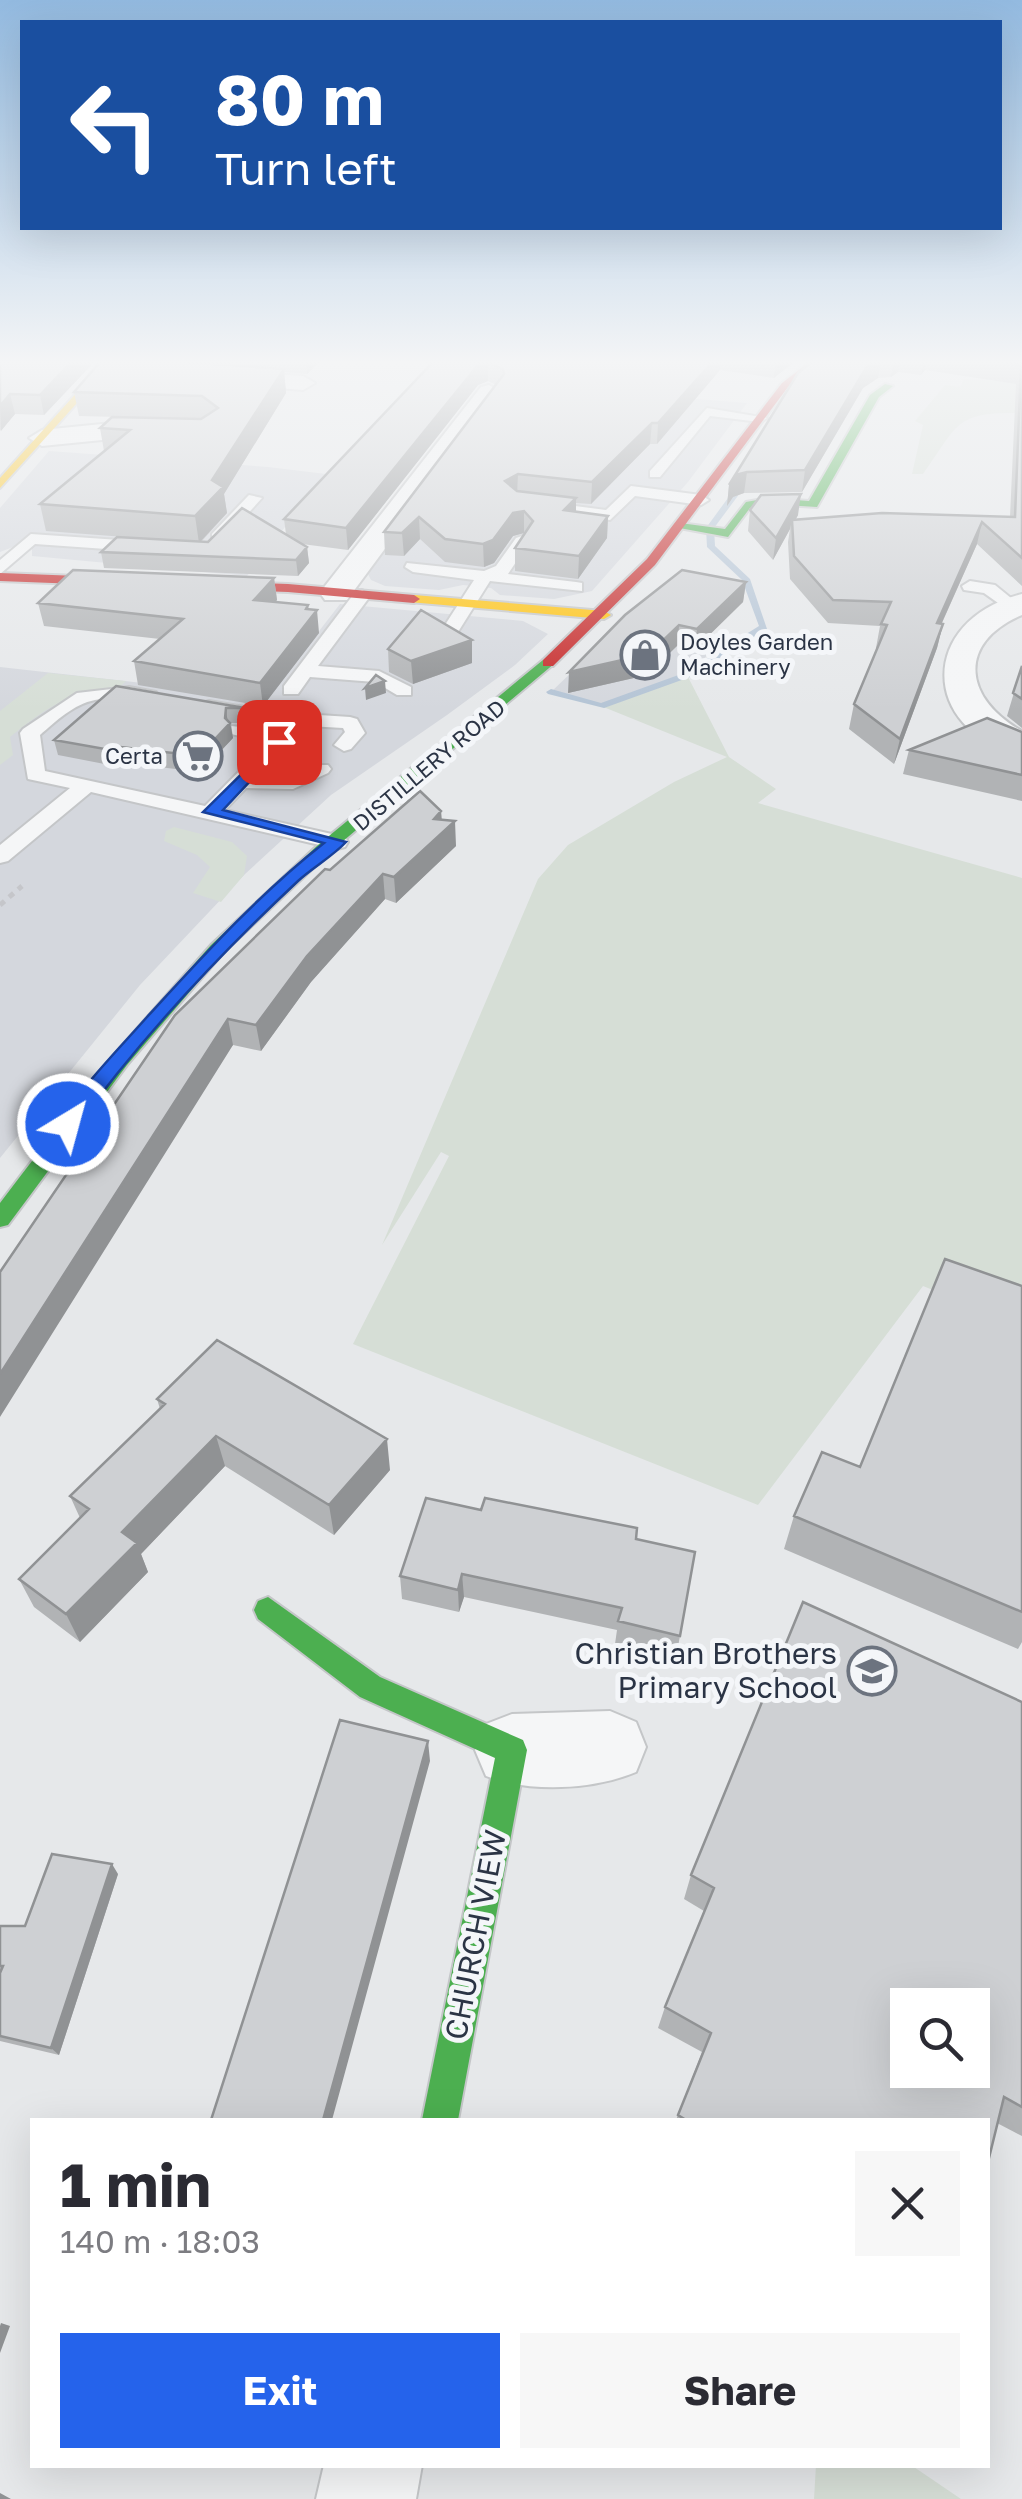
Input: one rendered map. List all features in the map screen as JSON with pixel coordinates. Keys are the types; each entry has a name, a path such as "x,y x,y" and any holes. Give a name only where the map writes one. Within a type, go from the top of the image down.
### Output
{"street":[{"path":"349,594 430,477"},
{"name":"DISTILLERY ROAD","path":"0,1219 91,1093 195,976 294,875 604,615 718,477"},
{"path":"680,527 728,532 746,506 769,501 813,504 829,477"},
{"path":"0,577 138,580 604,615"},
{"path":"1018,605 995,613 970,638 961,658 959,684 969,709 998,733 1022,745"},
{"path":"268,1610 370,1687 512,1750 610,1747"},
{"name":"CHURCH VIEW","path":"440,2118 512,1750"},
{"path":"366,2499 372,2468"}],"lane":[{"path":"517,504 610,514 631,492 701,500"},
{"path":"205,552 254,498"},
{"path":"0,569 31,539 166,549"},
{"path":"452,628 485,576 502,570 522,541"},
{"path":"412,567 576,587"},
{"path":"970,586 989,588 1018,605"},
{"path":"291,690 349,594"},
{"path":"305,671 380,677 404,691"},
{"path":"337,842 35,775 30,733 68,700 118,691 273,718 350,724 355,733 344,745"},
{"path":"68,700 112,708"},
{"path":"189,703 190,722 273,735 279,742 212,812"},
{"path":"241,782 293,783 322,769"},
{"path":"0,856 87,786"}],"shaded area":[{"path":"27,477 324,477 247,576 32,556 32,549 13,547 0,552 0,508"},
{"path":"488,477 692,477 592,591 554,599 500,595 491,588 463,585 439,590 385,586 371,580 368,574 413,512"},
{"path":"340,604 523,621 548,634 515,665 331,795 244,875 140,985 0,1158 0,667 268,697"},
{"path":"626,620 721,642 687,675 601,706 551,692"},
{"path":"48,673 126,681 121,686 74,696 37,716 10,737 13,755 0,765 0,711"},
{"path":"687,675 729,757 776,789 758,803 1022,878 1022,1326 923,1286 758,1505 353,1344 449,1156 441,1152 382,1245 538,879 568,845 674,782 727,757 601,706"},
{"path":"174,827 232,842 247,856 244,875 221,902 193,893 210,867 197,855 164,841 166,831"},
{"path":"816,2468 915,2468 961,2499 814,2499"}],"building":[{"path":"73,477 214,477 212,480 223,487 195,516 40,504"},
{"path":"324,477 388,477 346,528 284,519"},
{"path":"426,477 513,477 505,481 517,491 576,498 564,510 608,516 579,556 515,548 533,521 524,511 513,513 493,540 483,544 445,539 419,517 402,533 384,532"},
{"path":"542,477 597,477 592,482"},
{"path":"1017,477 1022,477 1022,558 982,522 937,623 943,624 900,739 854,704 887,625 881,624 891,602 833,600 794,556 792,520 882,513 1015,517"},
{"path":"801,494 776,538 750,510 761,495"},
{"path":"242,508 307,547 296,560 101,552 117,537 208,542"},
{"path":"73,570 274,578 254,600 308,605 306,609 317,610 260,683 134,661 183,619 38,603"},
{"path":"682,570 746,582 697,629 679,625 649,654 569,672 625,615"},
{"path":"421,610 472,640 411,661 388,649"},
{"path":"1022,666 1022,699 1013,693"},
{"path":"376,675 385,681 365,688"},
{"path":"116,686 245,708 226,708 225,718 230,723 199,756 121,747 116,751 54,740"},
{"path":"987,718 1022,732 1022,775 909,750"},
{"path":"420,791 441,811 434,819 455,821 394,877 383,874 307,956 256,1025 228,1019 0,1374 0,1272 175,1015 325,869 330,870"},
{"path":"945,1259 1022,1286 1022,1612 794,1516 822,1452 860,1467"},
{"path":"217,1340 387,1439 329,1505 216,1436 122,1532 137,1543 66,1614 19,1579 89,1509 70,1496 165,1404 157,1399"},
{"path":"426,1498 481,1510 485,1498 637,1528 636,1539 695,1552 680,1636 618,1621 622,1608 462,1574 458,1590 400,1576"},
{"path":"803,1602 1022,1702 1022,2107 1004,2097 990,2154 990,2118 683,2118 678,2115 711,2033 665,2007 714,1888 691,1875"},
{"path":"340,1720 428,1741 324,2118 212,2118"},
{"path":"52,1854 112,1864 51,2048 0,2036 0,1926 25,1926"}],"waterway":[{"path":"551,692 601,706 687,675 764,627 746,579 711,547 710,528 739,489"}],"traffic: fast":[{"path":"680,527 728,533 746,505 769,501 813,505 829,477"},
{"path":"0,1219 120,1061 217,949 324,849 548,663"},
{"path":"268,1610 370,1687 512,1750 440,2118"}],"traffic: slow":[{"path":"0,485 7,477"},
{"path":"414,599 604,615"}],"traffic: jam":[{"path":"548,663 651,562 716,477"},
{"path":"0,577 288,588 414,599"}],"place":[{"name":"Doyles Garden Machinery","path":"645,655"},
{"name":"Certa","path":"198,756"},
{"name":"Christian Brothers Primary School","path":"872,1671"}],"route":[{"path":"68,1124 208,961 294,875 337,842 212,812 279,742"}]}
